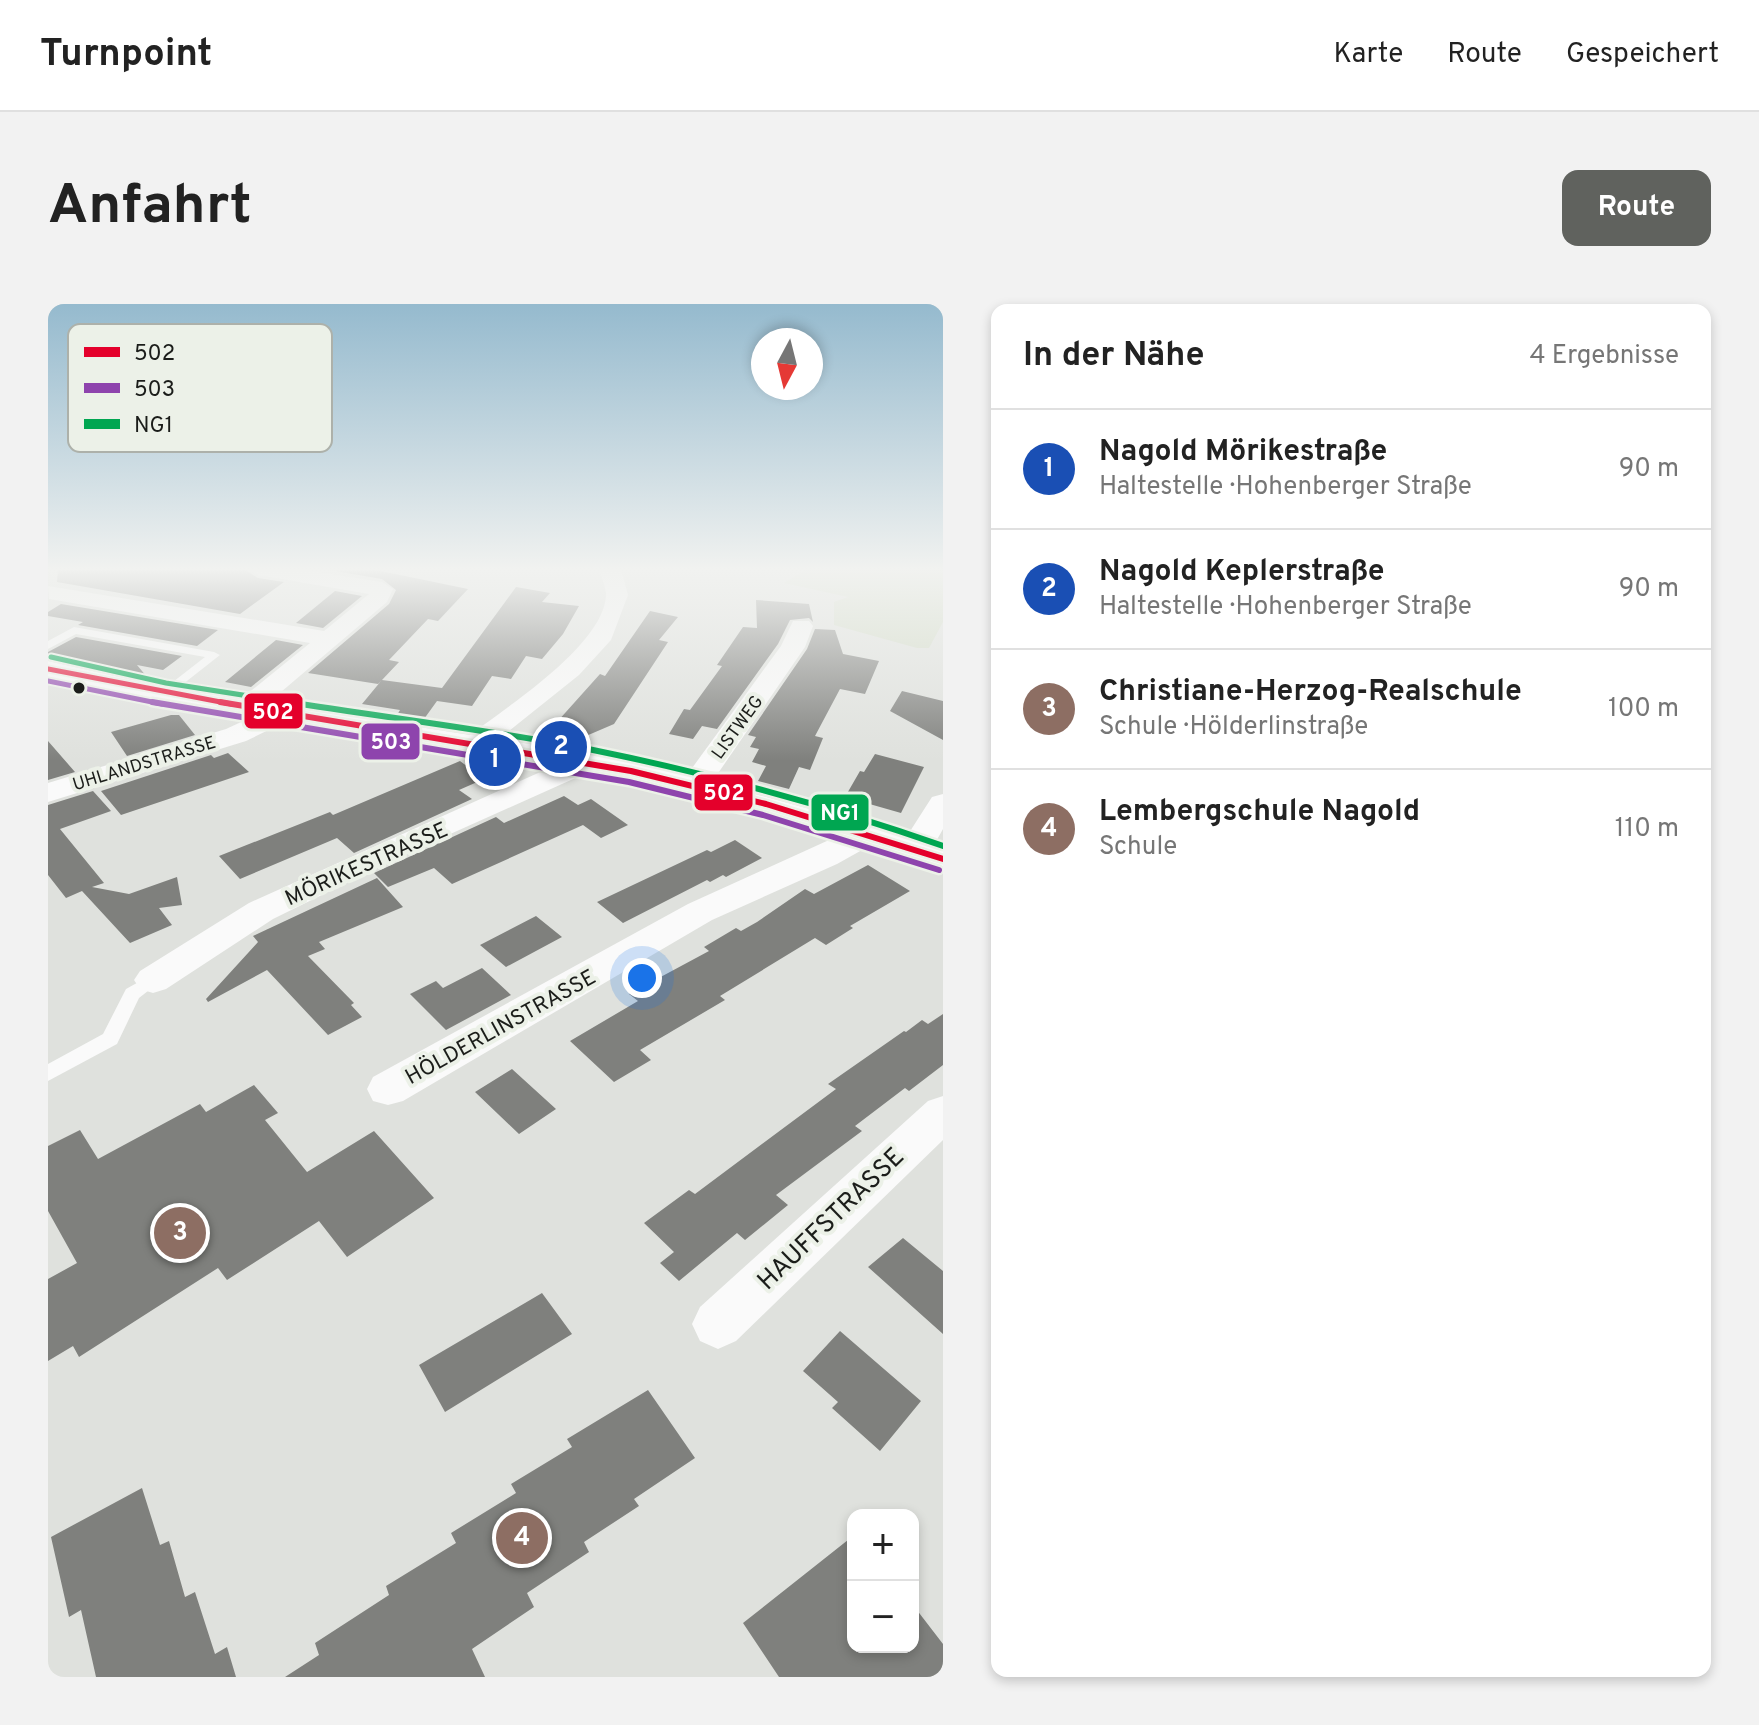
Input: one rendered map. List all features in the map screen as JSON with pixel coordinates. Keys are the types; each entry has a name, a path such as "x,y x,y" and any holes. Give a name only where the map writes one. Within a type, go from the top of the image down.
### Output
{"street":[{"path":"303,633 331,639"},
{"path":"247,708 338,633"},
{"path":"477,743 570,670 604,633"},
{"name":"LISTWEG","path":"694,786 793,647 798,633"},
{"path":"48,669 164,695 588,762 694,786 930,853 943,803"},
{"name":"UHLANDSTRASSE","path":"48,793 236,735 283,713"},
{"name":"MÖRIKESTRASSE","path":"153,980 261,911 388,850 588,762"},
{"name":"HÖLDERLINSTRASSE","path":"388,1089 700,912 825,857 868,833"},
{"name":"HAUFFSTRASSE","path":"718,1324 943,1113"}],"lane":[{"path":"48,646 69,633"},
{"path":"91,633 214,655 164,695"},
{"path":"48,1073 110,1039 132,994 153,980"}],"green space":[{"path":"863,633 937,633 929,648 917,648"}],"building":[{"path":"124,633 214,633 197,646"},
{"path":"355,633 415,633 389,660 399,662 382,680 442,688 482,633 564,633 542,659 526,656 511,679 492,676 472,706 437,701 424,719 397,715 400,710 362,704 381,681 378,684 308,673"},
{"path":"635,633 665,633 659,640 668,642 614,724 579,739 548,732 600,674 605,676"},
{"path":"739,633 783,633 717,729 702,726 693,739 669,734 684,709 690,710 722,666 717,665"},
{"path":"813,633 836,633 843,654 879,661 865,694 840,689 815,736 823,738 810,770 799,767 789,789 758,781 766,766 752,762 759,749 750,747 756,737 748,735 807,649"},
{"path":"76,637 182,656 163,670 137,665 147,677 48,657 48,652"},
{"path":"276,640 303,645 251,687 225,682"},
{"path":"902,691 943,701 943,740 890,711"},
{"path":"179,715 195,735 127,756 111,732"},
{"path":"48,741 75,772 48,780"},
{"path":"228,753 249,772 121,815 101,791 211,755 214,758"},
{"path":"875,754 924,767 901,813 845,797 860,771 864,772"},
{"path":"460,761 484,779 459,790 472,799 354,853 337,838 240,879 219,856 330,812 333,815"},
{"path":"93,791 111,811 60,829 104,883 92,887 129,894 177,877 182,905 159,908 172,925 130,943 82,891 66,898 48,875 48,805"},
{"path":"564,796 578,805 591,799 628,825 601,838 583,825 452,884 434,868 388,887 374,873 496,817 504,823"},
{"path":"735,840 762,858 726,877 723,875 710,882 707,880 623,923 597,902 707,850 711,852"},
{"path":"868,865 910,891 850,926 853,928 826,945 815,938 720,996 725,1000 640,1050 651,1060 614,1082 570,1041 638,1001 629,994 709,951 704,947 736,928 741,931 757,922 805,889 814,894"},
{"path":"377,878 403,907 319,942 325,949 308,956 354,1003 351,1005 362,1017 328,1035 267,970 208,1002 206,999 258,942 253,936"},
{"path":"536,916 562,937 506,967 480,945"},
{"path":"482,968 511,995 446,1030 410,994 436,981 443,988"},
{"path":"943,1014 943,1065 909,1091 905,1088 855,1126 862,1131 776,1195 788,1205 745,1240 737,1233 679,1281 660,1263 674,1252 644,1223 689,1190 695,1194 836,1089 828,1084 922,1020 928,1024"},
{"path":"512,1069 556,1109 519,1134 475,1092"},
{"path":"254,1085 278,1113 265,1120 307,1172 374,1131 434,1198 347,1257 319,1221 227,1280 218,1268 79,1357 73,1346 48,1361 48,1279 77,1263 48,1211 48,1146 80,1130 98,1159 200,1104 206,1112"},
{"path":"903,1238 943,1271 943,1334 868,1267"},
{"path":"542,1293 572,1334 445,1412 419,1365"},
{"path":"840,1331 921,1401 880,1451 832,1408 838,1402 803,1371"},
{"path":"648,1390 695,1458 634,1499 639,1506 584,1542 589,1552 527,1593 534,1607 472,1649 485,1677 285,1677 319,1655 315,1643 389,1595 386,1586 456,1543 451,1533 516,1493 511,1484 572,1447 567,1439"},
{"path":"142,1488 160,1545 169,1541 185,1597 195,1592 215,1654 227,1647 236,1677 96,1677 81,1610 69,1617 51,1537"},
{"path":"847,1541 847,1653 919,1653 919,1613 943,1644 943,1677 779,1677 743,1623"}],"transit line":[{"name":"NG1","path":"51,657 166,683 591,750 697,774 871,821 943,846"},
{"name":"502","path":"48,669 182,696 631,771 766,804 943,859"},
{"name":"503","path":"48,681 181,708 629,782 763,815 939,870"}],"place":[{"name":"Nagold Keplerstraße","path":"561,747"},
{"name":"Nagold Mörikestraße","path":"495,760"},
{"name":"Christiane-Herzog-Realschule","path":"180,1233"},
{"name":"Lembergschule Nagold","path":"522,1538"}]}
